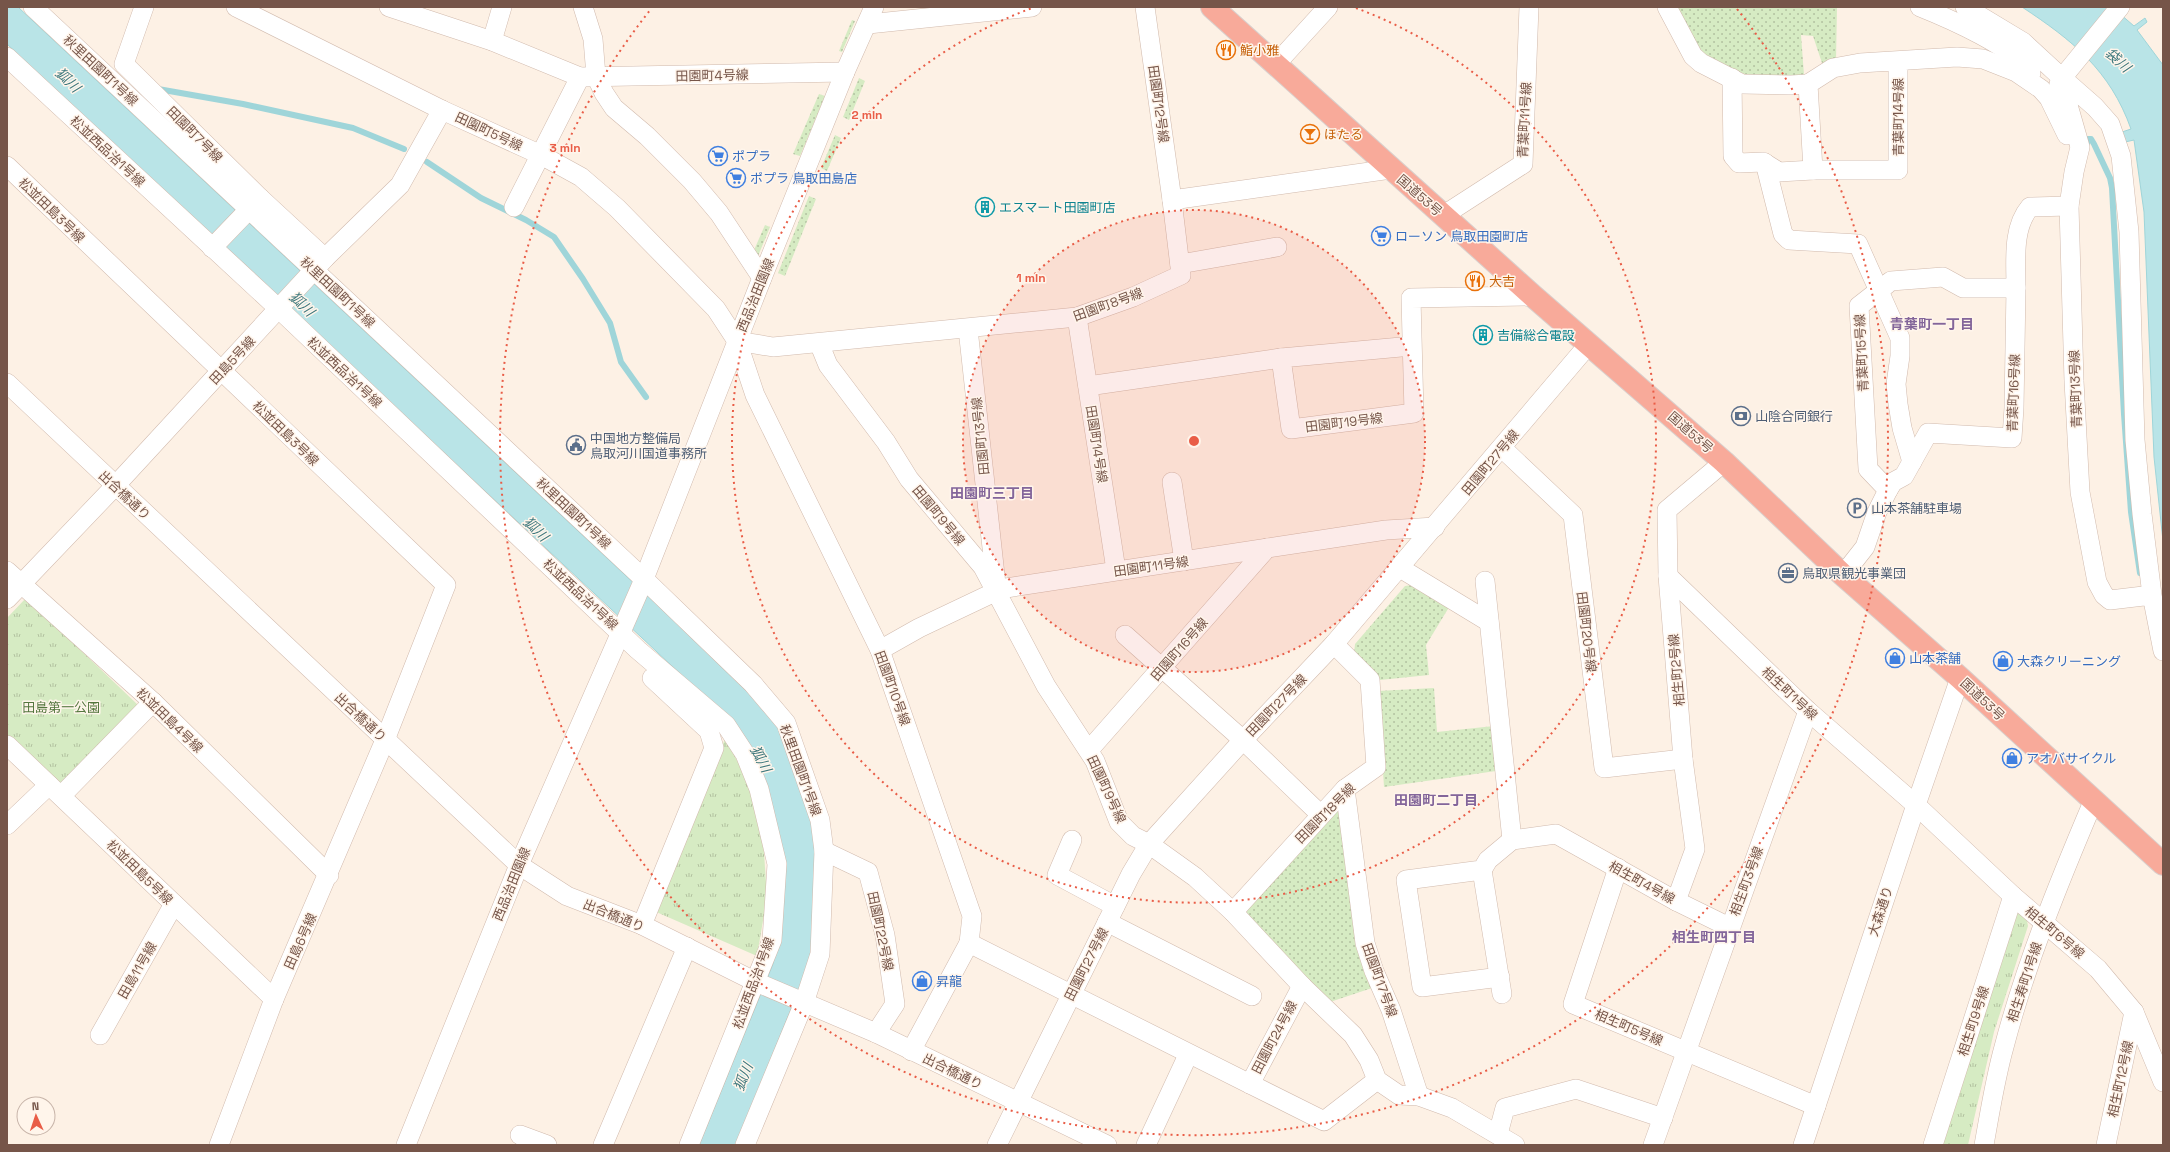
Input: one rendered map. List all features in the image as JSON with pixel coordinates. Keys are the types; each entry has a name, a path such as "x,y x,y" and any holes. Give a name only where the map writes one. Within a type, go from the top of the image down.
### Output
{"highway":[{"name":"国道53号","path":"1212,7 1533,296 1724,462 1844,575 1960,678 2163,864"}],"street":[{"name":"秋里田園町1号線","path":"33,7 316,267 643,582 754,684 786,724 820,820 824,851 820,954 745,1145"},
{"name":"田園町7号線","path":"144,7 124,64 251,207"},
{"name":"田園町5号線","path":"236,7 442,110 541,156 581,177 617,208 716,309 737,341"},
{"path":"389,7 492,41 588,77 604,93 614,108 692,181 719,213 762,278"},
{"path":"492,41 502,7"},
{"path":"514,207 541,156 588,77 593,39 583,7"},
{"path":"871,15 1032,7"},
{"name":"田園町12号線","path":"1145,7 1172,200"},
{"path":"1275,65 1328,7"},
{"name":"青葉町11号線","path":"1444,215 1523,164 1529,7"},
{"path":"1667,7 1693,56 1701,63 1732,78 1742,84 1791,86 1808,84 1813,170 1779,172 1765,163 1739,163 1733,156 1732,78"},
{"path":"1920,7 1992,42 2022,62 2041,89"},
{"path":"1964,7 2023,42 2065,73 2110,124 2121,156 2129,232 2135,440 2152,595 2163,651"},
{"path":"2065,73 2120,7"},
{"name":"西品治田園線","path":"406,1145 519,865 643,582 762,278 845,72 871,15"},
{"name":"松並西品治1号線","path":"7,56 215,244 622,629 638,650 726,725 745,754 759,789 777,864 772,940 758,983 689,1145"},
{"name":"青葉町14号線","path":"1808,84 1833,68 1860,63 1957,57 1983,59 2016,72 2041,89 2049,98 2078,156"},
{"name":"青葉町14号線","path":"1813,170 1898,170 1898,61"},
{"name":"田園町4号線","path":"588,77 845,72"},
{"name":"青葉町13号線","path":"2065,73 2059,84 2066,98 2080,147 2068,206 2074,380 2080,492 2097,582 2104,595 2110,600 2152,595"},
{"name":"田島5号線","path":"7,600 115,486 281,307 316,267 400,185 442,110"},
{"path":"1765,163 1782,234 1789,240 1858,244 1900,338 1900,356 1896,384 1902,428 1912,462"},
{"name":"松並田島3号線","path":"7,166 446,585 385,740"},
{"path":"1277,247 1180,264 1172,200 1391,169"},
{"path":"2016,288 2016,244 2022,217 2030,207 2068,206"},
{"path":"215,244 251,207"},
{"name":"田園町8号線","path":"737,341 773,347 1077,318 1133,297 1181,275 1180,264"},
{"name":"青葉町15号線","path":"1888,490 1868,469 1858,306 1879,292 1891,281 1943,277 1963,288 2016,288"},
{"name":"青葉町16号線","path":"1888,490 1893,482 1904,476 1928,433 2012,438 2016,288"},
{"name":"田園町19号線","path":"1281,358 1291,429 1414,413 1411,298 1533,296"},
{"name":"田園町14号線","path":"1077,318 1116,570"},
{"name":"田園町13号線","path":"968,329 997,591"},
{"name":"田園町10号線","path":"737,341 755,395 880,650 972,916 969,943"},
{"name":"田園町9号線","path":"818,343 828,365 886,442 909,479 983,567 1046,686 1089,750 1103,778 1119,822 1133,836 1149,844 1195,877 1233,912 1302,986 1352,1035 1369,1060 1377,1080"},
{"name":"田園町27号線","path":"998,1145 1070,995 1111,914 1149,844 1243,740 1334,644 1589,344"},
{"path":"1088,386 1281,358 1412,346"},
{"name":"出合橋通り","path":"7,383 519,865 567,896 642,925 758,983 876,1033 1107,1145"},
{"name":"田園町20号線","path":"1502,448 1573,515 1604,768 1683,759"},
{"name":"相生町2号線","path":"1676,901 1695,848 1683,759 1668,576 1667,510 1724,462"},
{"path":"1172,482 1184,561"},
{"path":"1844,575 1865,548 1877,512 1888,490"},
{"name":"田園町11号線","path":"880,650 919,628 997,591 1116,570 1386,530 1435,527"},
{"name":"田園町16号線","path":"1089,750 1267,548"},
{"path":"1400,568 1490,622"},
{"name":"松並田島4号線","path":"7,571 153,702 329,875"},
{"name":"相生町1号線","path":"1668,576 1808,711 1916,805"},
{"path":"1482,870 1406,880 1422,987 1501,985 1482,870 1488,860 1512,840 1485,581"},
{"path":"1125,635 1243,740 1321,815"},
{"name":"田園町18号線","path":"1233,912 1345,789 1376,767 1370,680 1334,644"},
{"path":"638,650 640,666 709,731 714,748 642,925"},
{"name":"大森通り","path":"1803,1145 1916,805 1960,678"},
{"path":"7,825 55,790 153,702"},
{"name":"相生町3号線","path":"1653,1145 1687,1052 1729,927 1808,711"},
{"name":"田島6号線","path":"219,1145 274,999 329,875 385,740"},
{"name":"松並田島5号線","path":"7,745 274,999"},
{"name":"田園町17号線","path":"1345,789 1365,943 1374,971 1391,1010 1419,1096"},
{"name":"相生寿町1号線","path":"1984,1145 2003,1048 2043,921 2094,802"},
{"name":"相生町6号線","path":"1916,805 2013,896 2098,969 2134,1012 2163,1082"},
{"name":"相生町4号線","path":"1512,840 1556,834 1676,901 1729,927"},
{"path":"1072,840 1057,875 1111,914 1252,996"},
{"name":"田園町22号線","path":"824,851 868,872 885,935 895,1004 876,1033"},
{"name":"相生町5号線","path":"1618,868 1573,1004 1816,1106"},
{"name":"相生町9号線","path":"1933,1145 2013,896"},
{"name":"田島11号線","path":"100,1035 174,904"},
{"path":"911,1051 969,943 1188,1055 1250,1084"},
{"path":"603,1145 687,947"},
{"name":"田園町24号線","path":"1302,986 1250,1084 1324,1121 1377,1080"},
{"name":"相生町12号線","path":"2106,1145 2134,1012"},
{"path":"1146,1145 1188,1055"},
{"path":"1377,1080 1399,1095 1419,1096 1452,1108 1515,1145"},
{"path":"1498,1134 1505,1108 1576,1089 1663,1118"},
{"path":"520,1135 546,1145"}],"green space":[{"path":"1672,7 1837,7 1836,60 1822,63 1813,36 1801,35 1804,75 1758,76 1739,73 1703,60"},
{"path":"852,20 855,21 842,52 839,51"},
{"path":"859,78 865,81 849,120 843,117"},
{"path":"819,94 825,96 800,156 793,154"},
{"path":"835,135 841,138 827,171 821,168"},
{"path":"809,196 816,199 785,276 778,273"},
{"path":"765,225 770,227 756,261 751,257"},
{"path":"1418,584 1451,604 1426,645 1429,675 1380,680 1354,654 1355,644 1405,586"},
{"name":"田島第一公園","path":"26,598 138,705 61,786 7,735 7,618"},
{"path":"1434,688 1437,732 1494,726 1496,771 1384,787 1378,691"},
{"path":"725,739 747,778 763,838 767,897 757,956 654,911"},
{"path":"1338,806 1375,987 1327,1003 1241,913"},
{"path":"2016,912 2022,912 2026,915 2028,926 1994,1032 1968,1145 1939,1145"}],"water":[{"name":"狐川","path":"7,7 18,7 670,617 764,708 782,732 809,806 817,855 815,936 804,977 736,1145 699,1145 773,964 781,929 775,816 703,695 7,44"},
{"name":"袋川","path":"2022,7 2112,7 2134,26 2145,18 2147,22 2137,30 2163,65 2163,541 2154,457 2144,212 2134,140 2125,142 2122,132 2131,129 2122,108 2100,73 2073,45"}],"waterway":[{"path":"158,89 243,104 353,128 404,149"},
{"path":"2087,143 2088,139 2091,139 2110,178 2112,188 2124,414 2131,512 2140,573"},
{"path":"427,162 481,198 526,220 554,237 583,279 610,323 621,362 646,397"}],"place":[{"name":"鮨小雅","path":"1226,50"},
{"name":"ほたる","path":"1310,134"},
{"name":"ポプラ","path":"718,156"},
{"name":"ポプラ 鳥取田島店","path":"736,178"},
{"name":"エスマート田園町店","path":"985,207"},
{"name":"ローソン 鳥取田園町店","path":"1381,236"},
{"name":"大吉","path":"1475,281"},
{"name":"吉備総合電設","path":"1483,335"},
{"name":"山陰合同銀行","path":"1741,416"},
{"name":"中国地方整備局 鳥取河川国道事務所","path":"576,445"},
{"name":"山本茶舗駐車場","path":"1857,508"},
{"name":"鳥取県観光事業団","path":"1788,573"},
{"name":"山本茶舗","path":"1895,658"},
{"name":"大森クリーニング","path":"2003,661"},
{"name":"アオバサイクル","path":"2012,758"},
{"name":"昇龍","path":"922,981"}],"district":[{"name":"青葉町一丁目","path":"1932,324"},
{"name":"田園町三丁目","path":"992,493"},
{"name":"田園町二丁目","path":"1436,800"},
{"name":"相生町四丁目","path":"1714,937"}]}
